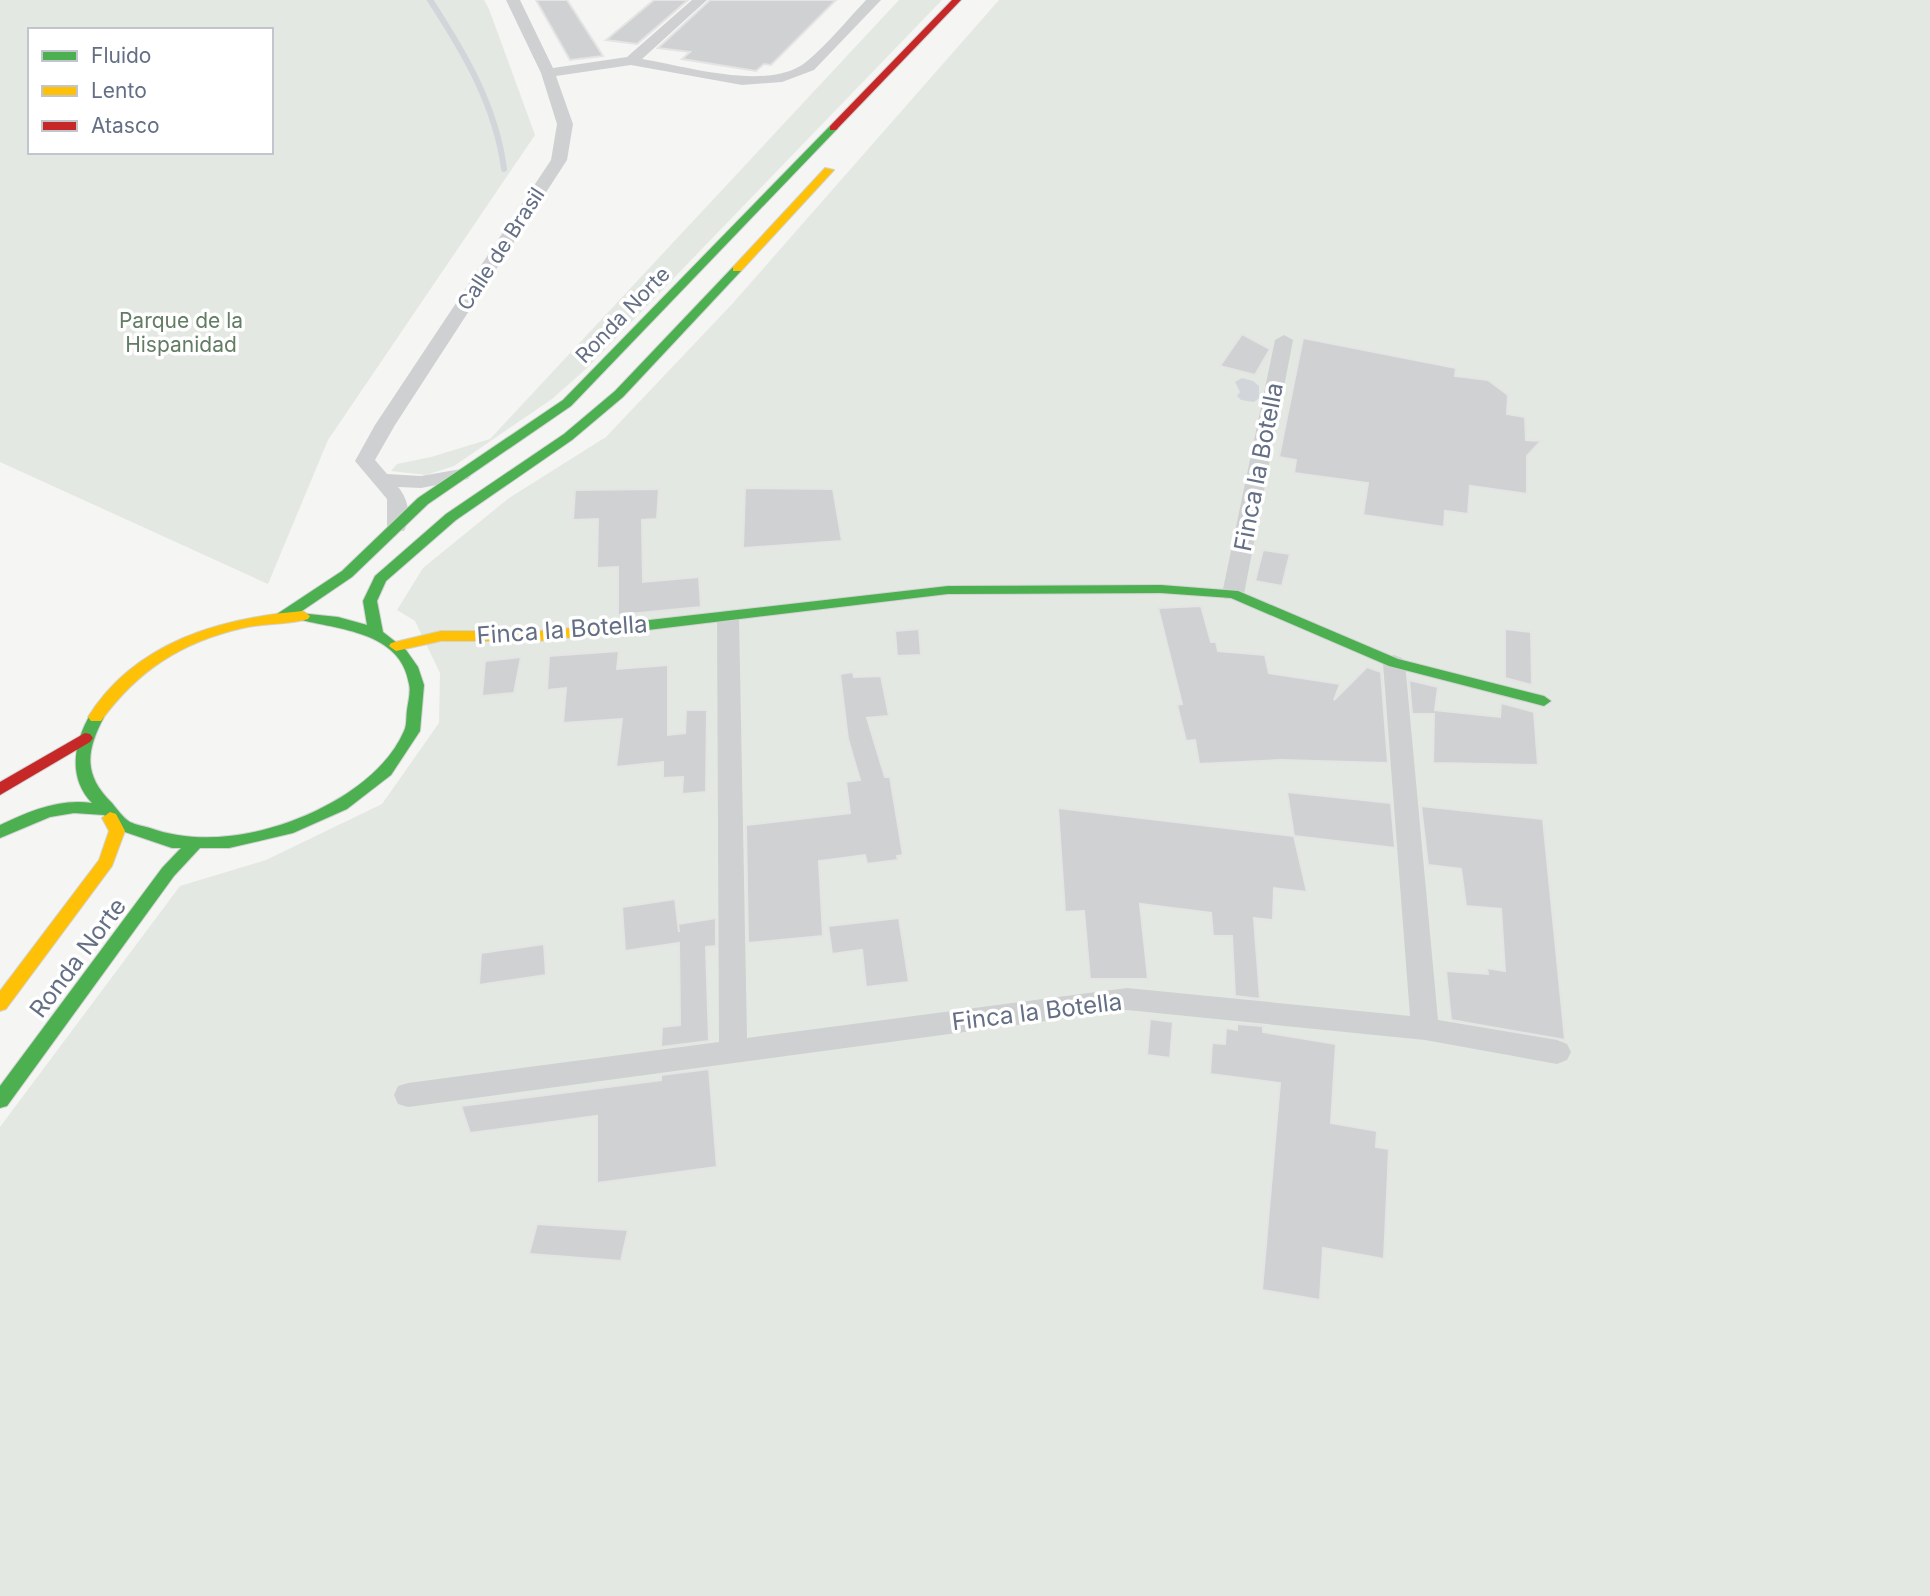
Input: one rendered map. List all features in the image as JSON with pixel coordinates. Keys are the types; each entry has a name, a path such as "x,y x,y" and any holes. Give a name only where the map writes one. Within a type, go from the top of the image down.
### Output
{"main road":[{"name":"Ronda Norte","path":"282,617 346,574 423,501 567,403 957,0"},
{"path":"376,633 370,601 380,579 451,517 568,436 619,394 836,162"},
{"name":"Finca la Botella","path":"396,646 441,636 540,636 728,617 948,590 1161,589 1233,594 1394,663 1544,701"},
{"name":"Ronda Norte","path":"0,1004 106,862 117,831 89,794 83,776 82,758 85,738 96,715 113,693 134,673 160,655 219,629 282,617 334,619 376,633 396,646 414,671 420,701 411,734 388,768 353,798 306,823 270,836 231,843 194,845 161,841 133,832 105,814"},
{"path":"0,789 85,738"},
{"path":"0,832 50,808 79,804 105,814"},
{"name":"Ronda Norte","path":"0,1100 168,872 194,845"}],"street":[{"name":"Calle de Brasil","path":"383,480 365,461 385,425 559,160 565,124 548,73 513,0"},
{"path":"631,61 700,0"},
{"path":"548,73 631,61 742,81 782,78 809,67 874,0"},
{"name":"Finca la Botella","path":"1233,594 1284,340"},
{"path":"383,480 421,482 461,475"},
{"path":"383,480 397,498 397,526"},
{"path":"728,617 733,1052"},
{"path":"1394,663 1425,1029"},
{"name":"Finca la Botella","path":"408,1095 1127,999 1425,1029 1557,1052"}],"green space":[{"name":"Parque de la Hispanidad","path":"0,0 484,0 489,9 535,135 328,440 268,584 0,462"},
{"path":"899,0 942,0 587,368 552,399 454,466 426,475 391,471 397,464 490,439"},
{"path":"999,0 1930,0 1930,1596 0,1596 0,1127 180,886 266,860 382,804 439,723 440,673 415,621 397,610 423,568 509,498 606,437 733,303"}],"shaded area":[{"path":"1242,378 1259,386 1259,398 1254,402 1241,400 1237,396 1240,392 1235,382"}],"building":[{"path":"536,0 567,0 603,56 570,60"},
{"path":"654,0 688,0 637,44 606,40"},
{"path":"710,0 836,0 771,65 764,64 756,71 682,59 690,52 658,48"},
{"path":"1242,334 1270,349 1255,375 1220,366"},
{"path":"1303,338 1456,368 1455,376 1488,380 1508,395 1507,414 1525,417 1526,440 1541,441 1527,456 1527,494 1470,486 1468,514 1445,511 1444,527 1363,515 1368,483 1294,473 1296,460 1279,457"},
{"path":"745,488 833,489 842,541 743,548"},
{"path":"659,489 657,519 642,520 643,582 699,577 701,607 618,615 618,567 597,568 598,519 573,520 575,490"},
{"path":"1263,550 1290,554 1282,586 1255,581"},
{"path":"1201,606 1211,642 1216,642 1218,651 1265,655 1269,673 1340,684 1334,700 1367,667 1381,672 1388,763 1281,760 1199,764 1195,740 1186,741 1177,705 1182,704 1158,608"},
{"path":"919,629 921,655 897,656 895,631"},
{"path":"1505,629 1531,632 1532,685 1505,678"},
{"path":"619,651 617,669 668,665 668,735 685,733 686,710 707,710 706,792 682,794 683,777 663,778 663,762 616,767 622,719 563,723 566,688 547,690 549,656"},
{"path":"521,657 514,693 482,696 485,661"},
{"path":"853,672 854,677 881,676 889,716 867,718 885,777 890,777 903,855 897,856 898,860 867,864 865,855 819,861 823,936 748,943 746,825 850,813 846,782 860,780 848,739 840,674"},
{"path":"1409,680 1438,687 1435,710 1500,717 1501,703 1534,712 1538,765 1433,763 1434,714 1412,714"},
{"path":"1287,792 1391,803 1395,848 1294,836"},
{"path":"1421,806 1543,819 1565,1040 1451,1020 1446,971 1488,974 1487,968 1505,971 1501,909 1466,906 1461,869 1428,865"},
{"path":"1058,808 1294,836 1307,892 1274,888 1273,920 1254,918 1260,999 1235,996 1232,936 1213,936 1211,913 1140,904 1148,979 1090,979 1084,911 1065,912"},
{"path":"675,899 678,924 716,918 716,946 706,947 709,1041 661,1047 662,1027 680,1025 679,943 625,951 622,907"},
{"path":"899,918 909,982 866,987 862,950 832,954 828,926"},
{"path":"544,944 546,975 479,985 481,953"},
{"path":"1150,1019 1173,1022 1170,1058 1147,1055"},
{"path":"1237,1024 1263,1026 1263,1032 1336,1044 1331,1123 1377,1131 1376,1147 1389,1149 1384,1259 1323,1248 1320,1300 1262,1290 1280,1083 1210,1074 1212,1043 1225,1044 1226,1028 1237,1030"},
{"path":"709,1069 717,1167 597,1183 597,1116 470,1133 461,1106 661,1080 661,1075"},
{"path":"537,1224 628,1230 621,1261 529,1254"}],"waterway":[{"path":"430,0 477,80 494,123 504,169"}],"traffic: fast":[{"path":"282,617 347,574 423,501 567,403 833,128"},
{"path":"376,633 370,601 380,579 451,517 568,437 619,394 737,269"},
{"path":"623,628 948,590 1161,589 1233,594 1394,663 1544,701"},
{"path":"96,717 87,735 83,754 84,774 91,792 124,826 172,842 229,842 287,829 341,805 385,771 413,731 417,685 411,667 401,653 388,642 356,626 303,616"},
{"path":"0,832 37,815 61,809 101,810"},
{"path":"0,1100 168,872 194,845"}],"traffic: slow":[{"path":"737,269 829,170"},
{"path":"96,717 114,693 135,672 186,641 244,623 303,616"},
{"path":"396,646 441,636 539,636 623,628"},
{"path":"0,1004 106,862 117,831 110,818"}],"traffic: jam":[{"path":"833,128 957,0"},
{"path":"0,789 85,738"}]}
